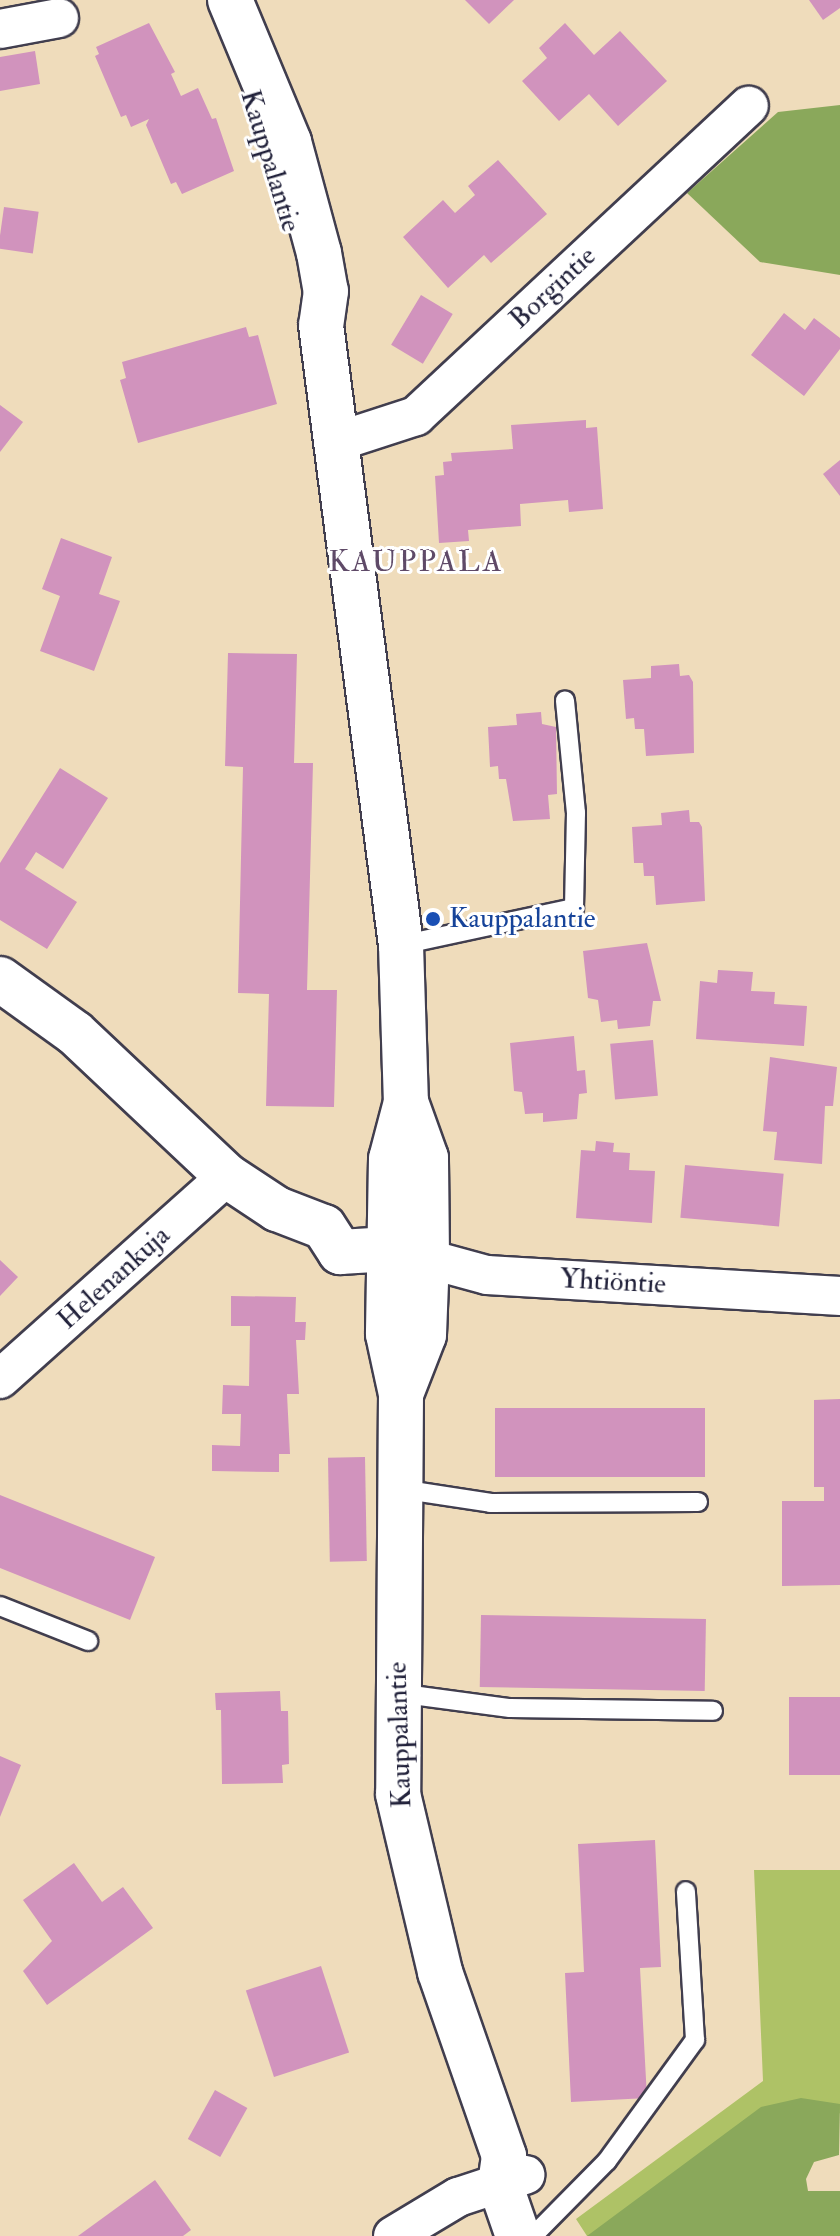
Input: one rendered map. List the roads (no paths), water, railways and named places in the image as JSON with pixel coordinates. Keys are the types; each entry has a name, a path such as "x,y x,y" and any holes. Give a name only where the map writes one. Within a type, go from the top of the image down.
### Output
{"street":[{"name":"Kauppalantie","path":"208,0 269,147 286,198 306,297 321,325"},
{"name":"Kauppalantie","path":"230,0 269,86 304,195 326,291 321,325 339,441 401,945 406,1102 391,1159 408,1252 388,1334 401,1394 395,1693 398,1794 417,1887 440,1972 510,2172 535,2233"},
{"path":"0,29 59,18"},
{"name":"Borgintie","path":"339,441 416,416 749,106"},
{"name":"Yhtiöntie","path":"0,979 75,1033 227,1176 277,1209 324,1227 340,1252 408,1252 487,1275 840,1296"},
{"name":"Helenankuja","path":"0,1379 227,1176"},
{"path":"393,2236 458,2197 510,2172"}],"lane":[{"path":"401,945 574,908 576,813 565,701"},
{"path":"400,1489 491,1503 698,1502"},
{"path":"0,1606 88,1641"},
{"path":"395,1693 510,1708 713,1711"},
{"path":"535,2233 607,2161 695,2040 686,1891"}],"place":[{"name":"Kauppalantie","path":"433,919"}],"district":[{"name":"KAUPPALA","path":"416,562"}]}
